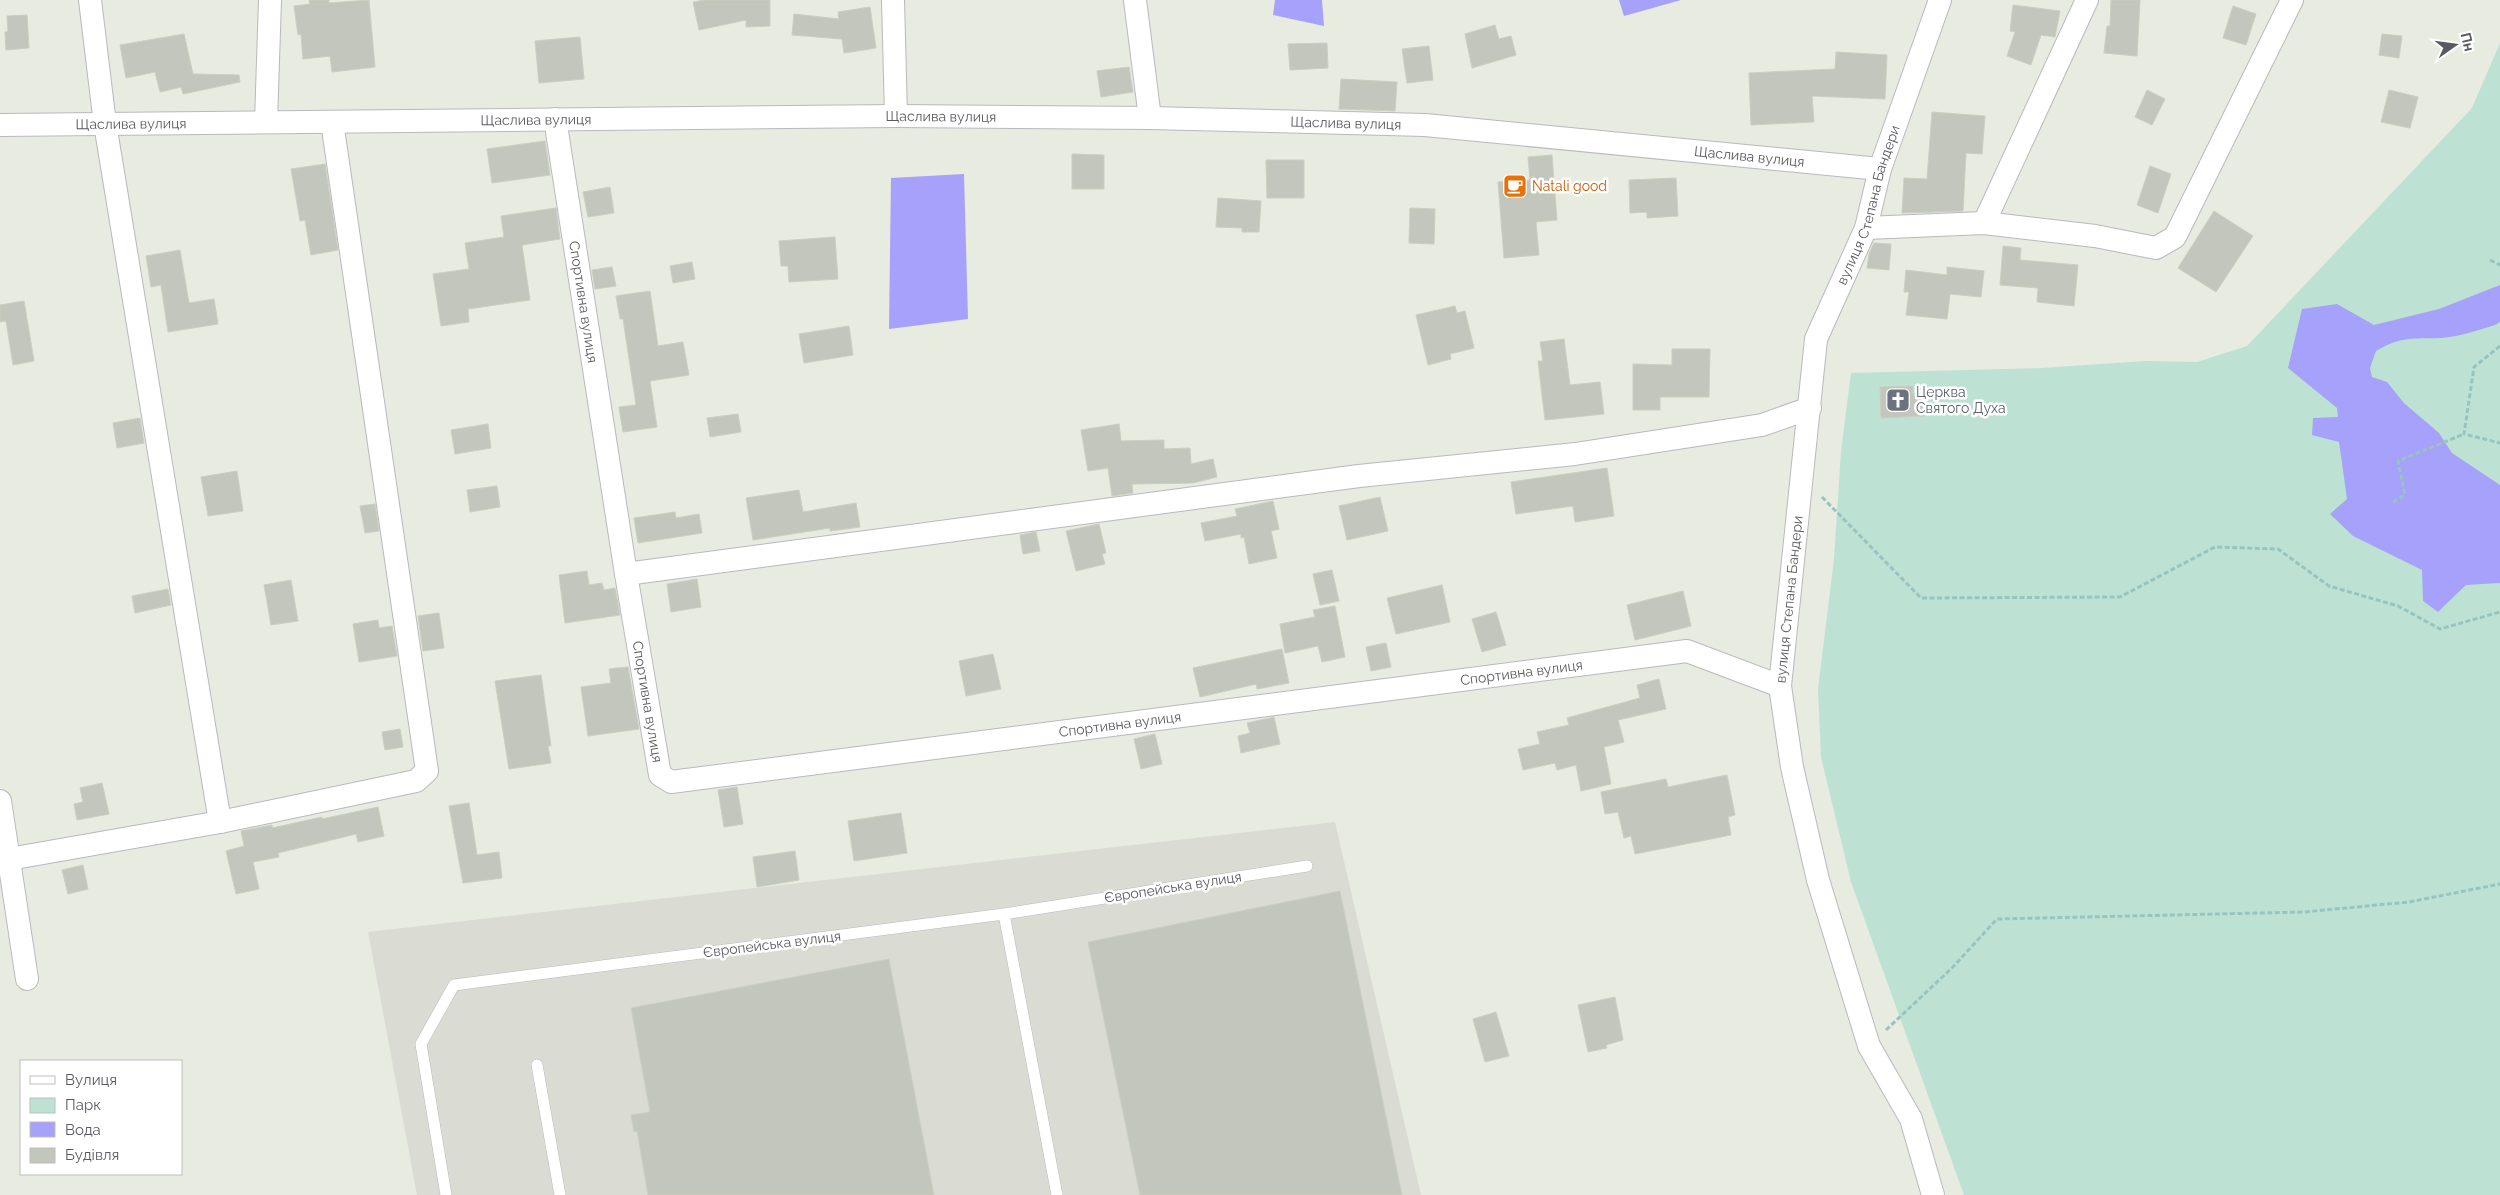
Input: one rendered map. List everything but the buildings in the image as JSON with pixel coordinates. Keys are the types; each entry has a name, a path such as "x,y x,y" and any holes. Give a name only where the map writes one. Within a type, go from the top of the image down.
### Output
{"street":[{"path":"90,0 105,124 220,822"},
{"path":"266,122 270,0"},
{"path":"893,0 896,116"},
{"path":"1135,0 1150,118"},
{"name":"вулиця Степана Бандери","path":"1933,1195 1911,1119 1869,1046 1818,880 1792,767 1780,686 1791,565 1810,408 1816,339 1866,228 1880,169 1940,0"},
{"path":"1984,223 2087,0"},
{"path":"1866,228 1984,223 2095,236 2156,248 2174,237 2292,0"},
{"name":"Щаслива вулиця","path":"0,125 896,116 1150,118 1425,125 1880,169"},
{"name":"Спортивна вулиця","path":"555,119 626,574 660,775 671,782 1687,651 1780,686"},
{"path":"9,859 220,822 416,781 427,771 332,122"},
{"path":"626,574 1358,476 1575,454 1762,425 1810,408"},
{"path":"0,801 27,979"}],"lane":[{"name":"Європейська вулиця","path":"446,1195 421,1044 454,985 1004,914 1307,866"},
{"path":"1004,914 1057,1195"},
{"path":"537,1065 560,1195"}],"path":[{"path":"2490,260 2500,265"},
{"path":"2464,434 2474,367 2500,346"},
{"path":"2392,502 2405,495 2398,461 2464,434 2500,443"},
{"path":"1802,476 1921,598 2120,597 2215,547 2278,548 2329,586 2398,606 2440,629 2500,612"},
{"path":"1869,1046 1952,968 1998,919 2304,912 2409,902 2500,884"}],"shaded area":[{"path":"1335,822 1421,1195 417,1195 368,932"}],"green space":[{"path":"2500,43 2500,1195 1964,1195 1851,882 1821,757 1818,689 1834,559 1841,451 1851,373 2041,368 2146,361 2197,362 2247,346 2472,108"}],"water":[{"path":"1275,0 1322,0 1324,26 1273,15"},
{"path":"1619,0 1681,0 1624,16"},
{"path":"964,174 968,319 889,329 891,178"},
{"path":"2500,285 2500,322 2455,336 2407,339 2393,343 2376,351 2370,368 2372,377 2387,382 2404,403 2439,433 2452,453 2500,485 2500,583 2466,585 2438,612 2423,601 2422,570 2353,536 2330,514 2347,499 2339,442 2312,435 2313,418 2338,417 2337,408 2288,368 2302,309 2337,304 2374,325 2439,309"}],"place":[{"name":"Natali good","path":"1515,186"},
{"name":"Церква Святого Духа","path":"1898,400"}]}
